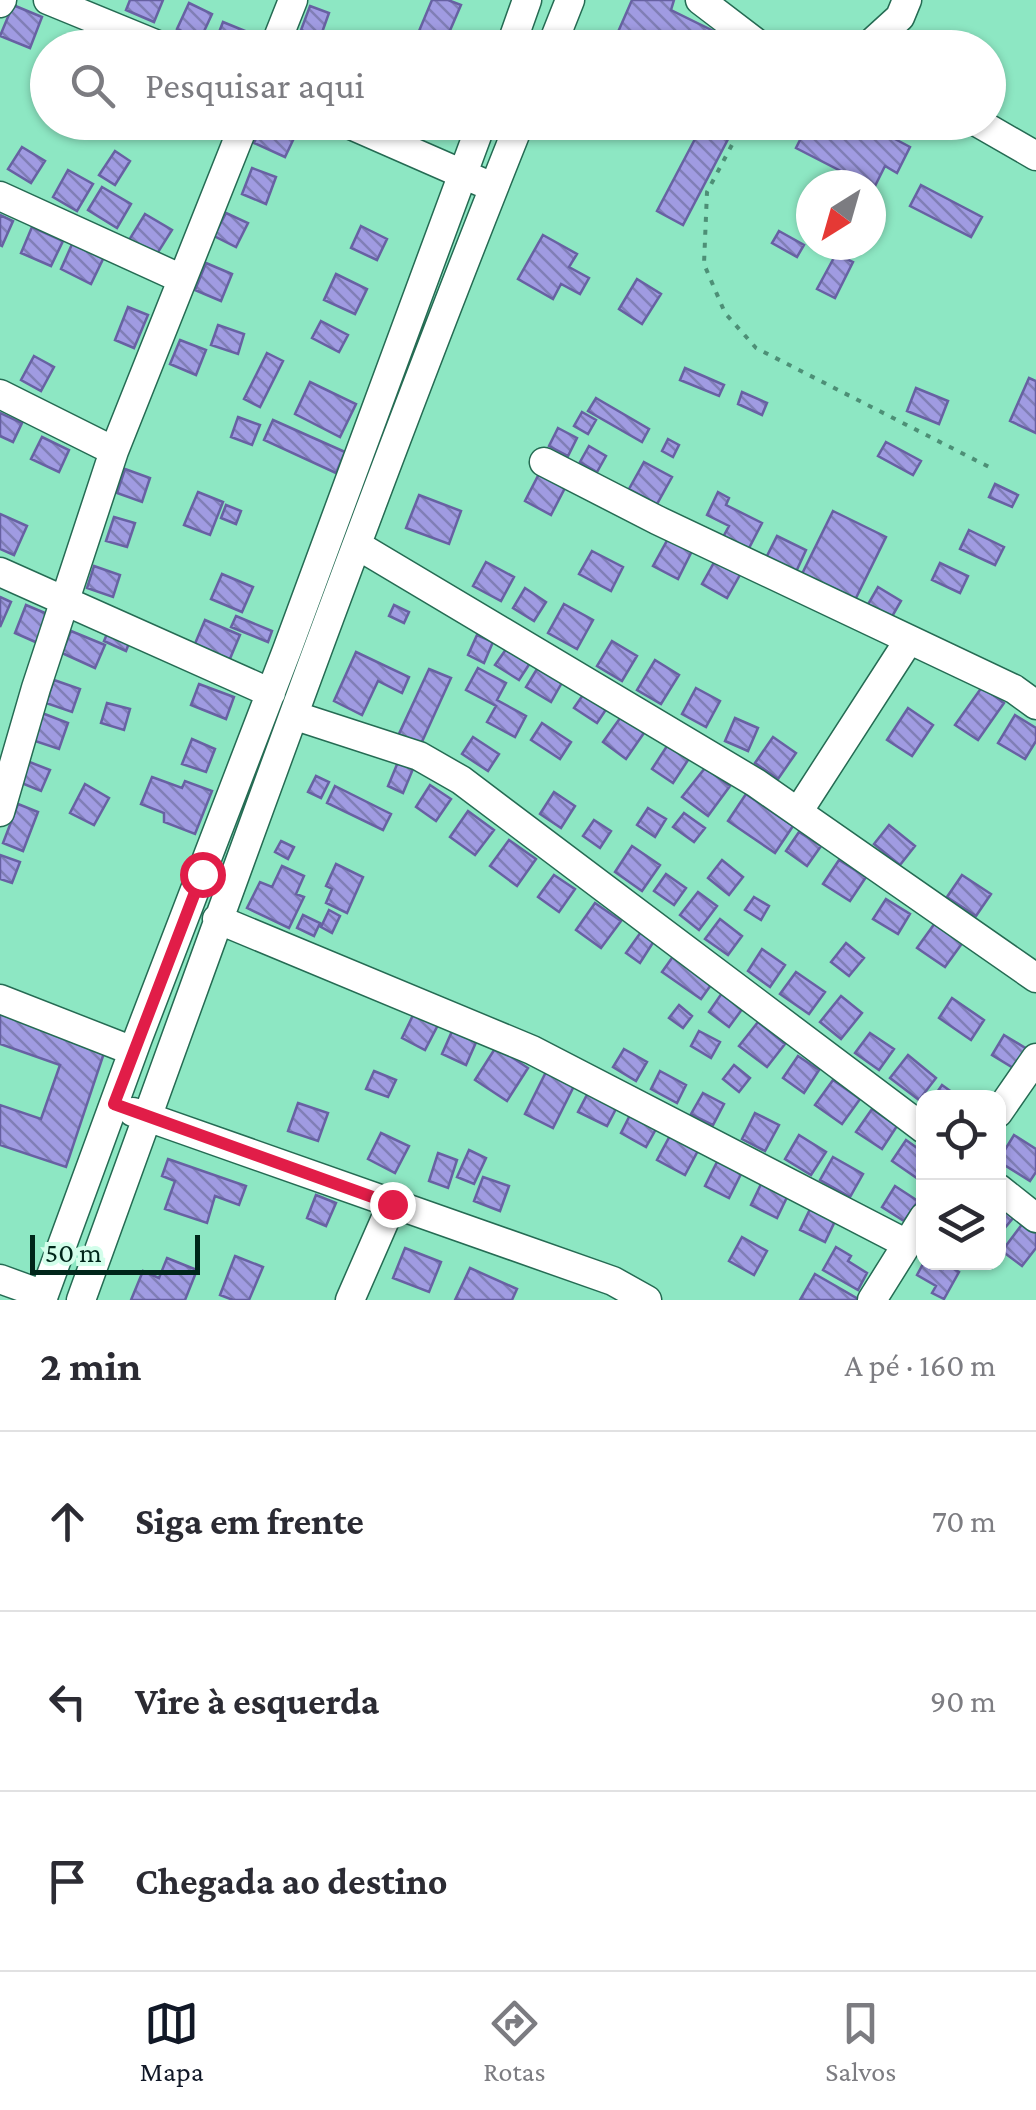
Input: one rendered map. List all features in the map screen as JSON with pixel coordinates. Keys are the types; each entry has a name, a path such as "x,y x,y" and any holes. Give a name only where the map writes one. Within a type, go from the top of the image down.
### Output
{"street":[{"path":"48,0 122,30"},
{"path":"281,30 293,0"},
{"path":"516,30 527,0"},
{"path":"558,30 570,0"},
{"path":"700,0 740,30"},
{"path":"886,30 900,17 907,0"},
{"path":"1006,139 1036,156"},
{"path":"3,795 114,450 238,140"},
{"path":"385,140 494,188"},
{"path":"0,1279 43,1297 475,140"},
{"path":"80,1300 422,365 513,140"},
{"path":"0,196 182,278"},
{"path":"0,394 114,450"},
{"path":"544,462 657,520 1014,689 1036,705"},
{"path":"356,545 756,783 1036,978"},
{"path":"0,572 271,693"},
{"path":"798,812 909,640"},
{"path":"296,716 419,756 461,780 916,1123"},
{"path":"217,918 532,1050 905,1243"},
{"path":"0,1000 133,1051"},
{"path":"1006,1101 1036,1058"},
{"path":"114,1104 392,1204 606,1291 648,1300"},
{"path":"1006,1194 1036,1218"},
{"path":"350,1300 392,1204"},
{"path":"872,1300 916,1228"}],"path":[{"path":"734,140 706,192 704,264 725,313 756,348 990,467"}],"building":[{"path":"130,0 163,0 154,22 126,10"},
{"path":"432,0 461,5 450,30 419,30"},
{"path":"632,0 674,0 671,10 712,30 619,30"},
{"path":"189,3 212,14 205,30 177,29"},
{"path":"13,5 42,17 37,30 30,30 30,48 0,36"},
{"path":"310,6 329,13 323,30 301,30"},
{"path":"223,22 243,30 220,30"},
{"path":"255,140 293,140 285,157 254,143"},
{"path":"694,140 728,140 683,225 657,211"},
{"path":"800,140 897,140 910,147 897,173 885,166 883,170 839,170 796,148"},
{"path":"22,147 45,161 31,183 8,169"},
{"path":"115,151 130,161 115,185 99,175"},
{"path":"252,168 276,177 266,204 242,194"},
{"path":"68,170 93,184 77,211 53,197"},
{"path":"921,185 982,217 971,237 910,206"},
{"path":"102,187 131,204 117,228 88,210"},
{"path":"226,213 248,223 236,247 214,236"},
{"path":"145,214 172,230 155,257 129,240"},
{"path":"0,215 13,221 2,246 0,245"},
{"path":"361,226 387,239 377,260 351,248"},
{"path":"32,227 63,241 51,266 21,253"},
{"path":"779,231 796,241 796,256 772,243"},
{"path":"543,235 577,254 569,267 589,278 580,294 561,284 553,299 518,279"},
{"path":"73,242 104,257 91,284 61,269"},
{"path":"833,260 853,262 835,298 817,289"},
{"path":"206,263 232,274 221,301 195,290"},
{"path":"336,274 367,289 355,314 324,300"},
{"path":"637,279 661,294 642,324 619,309"},
{"path":"128,307 148,315 134,348 115,340"},
{"path":"321,321 348,335 339,352 312,338"},
{"path":"218,325 244,334 238,354 211,345"},
{"path":"180,340 206,350 196,375 170,364"},
{"path":"267,353 283,361 260,407 244,399"},
{"path":"34,356 54,367 41,391 21,380"},
{"path":"685,368 724,385 719,396 680,380"},
{"path":"1029,378 1036,381 1036,433 1010,421"},
{"path":"310,382 356,404 340,437 295,414"},
{"path":"916,388 948,401 939,424 907,411"},
{"path":"742,392 767,403 762,415 738,404"},
{"path":"596,398 649,429 642,442 588,411"},
{"path":"582,412 596,420 588,434 574,426"},
{"path":"0,413 22,423 13,442 0,436"},
{"path":"238,417 260,425 252,445 231,437"},
{"path":"273,420 345,452 336,473 264,440"},
{"path":"558,428 577,438 568,456 549,446"},
{"path":"42,437 69,450 59,472 31,459"},
{"path":"668,439 679,445 673,457 662,451"},
{"path":"886,442 921,461 913,475 878,456"},
{"path":"589,446 606,456 597,472 580,462"},
{"path":"644,462 672,477 657,504 629,489"},
{"path":"125,469 150,478 142,502 117,493"},
{"path":"541,470 567,484 551,515 525,501"},
{"path":"995,484 1018,495 1012,507 989,497"},
{"path":"198,492 223,502 210,535 184,525"},
{"path":"718,492 729,498 726,505 762,523 747,552 722,539 729,526 707,515"},
{"path":"419,495 461,511 449,544 406,528"},
{"path":"226,505 241,511 236,524 221,518"},
{"path":"833,511 886,537 854,602 801,576"},
{"path":"0,514 27,526 14,555 0,549"},
{"path":"114,517 135,523 127,547 106,541"},
{"path":"969,530 1004,547 995,565 960,549"},
{"path":"777,536 806,550 795,574 765,560"},
{"path":"669,537 693,549 678,579 653,566"},
{"path":"592,551 623,567 611,591 579,574"},
{"path":"716,559 741,573 727,598 702,584"},
{"path":"486,562 514,577 501,601 473,586"},
{"path":"940,563 968,576 960,593 932,580"},
{"path":"94,566 120,575 113,597 87,588"},
{"path":"222,574 253,587 242,612 211,599"},
{"path":"878,587 901,601 890,620 867,606"},
{"path":"525,588 546,602 534,621 513,608"},
{"path":"0,597 11,602 0,627"},
{"path":"564,604 593,620 577,649 548,633"},
{"path":"26,605 52,616 40,644 15,633"},
{"path":"394,605 409,612 404,623 389,616"},
{"path":"236,616 272,631 268,642 231,627"},
{"path":"205,620 240,635 229,661 194,646"},
{"path":"109,629 131,638 126,651 104,641"},
{"path":"71,631 105,645 95,668 62,653"},
{"path":"477,635 493,642 484,663 468,655"},
{"path":"612,641 637,656 622,681 597,666"},
{"path":"509,645 532,660 519,680 495,665"},
{"path":"356,652 409,677 402,693 378,681 362,715 334,701"},
{"path":"655,660 679,675 661,704 637,690"},
{"path":"540,664 564,679 551,702 526,687"},
{"path":"478,668 506,683 497,700 526,716 515,737 487,722 496,706 466,690"},
{"path":"429,669 451,678 420,746 398,736"},
{"path":"54,680 80,689 72,712 46,703"},
{"path":"199,684 234,697 226,719 191,705"},
{"path":"982,687 1004,703 978,740 955,725"},
{"path":"696,688 720,701 706,727 682,714"},
{"path":"587,689 609,705 597,723 574,708"},
{"path":"107,703 130,709 124,730 101,723"},
{"path":"908,708 933,725 912,756 887,740"},
{"path":"42,713 68,723 59,749 32,740"},
{"path":"623,714 646,730 626,759 603,742"},
{"path":"1015,715 1036,728 1036,741 1025,759 998,743"},
{"path":"735,718 758,728 748,751 725,741"},
{"path":"542,723 571,742 560,759 531,740"},
{"path":"473,737 499,754 488,771 462,754"},
{"path":"773,737 796,753 778,779 755,763"},
{"path":"192,739 215,749 206,772 182,764"},
{"path":"669,743 690,757 673,783 652,769"},
{"path":"27,761 50,770 41,791 19,782"},
{"path":"398,762 413,769 403,793 388,786"},
{"path":"705,768 730,786 708,816 682,797"},
{"path":"316,776 329,782 321,798 308,792"},
{"path":"152,777 182,788 185,781 212,791 195,834 164,822 164,813 141,804"},
{"path":"85,784 109,798 94,825 70,813"},
{"path":"430,785 451,799 436,821 416,807"},
{"path":"335,786 391,814 383,830 327,803"},
{"path":"554,792 575,806 561,828 540,814"},
{"path":"746,794 793,826 775,853 728,821"},
{"path":"18,804 38,812 23,851 3,843"},
{"path":"648,808 666,819 655,837 637,825"},
{"path":"468,811 494,830 475,855 450,837"},
{"path":"684,813 705,828 694,842 673,827"},
{"path":"594,820 611,831 600,848 583,836"},
{"path":"889,825 915,846 900,865 874,844"},
{"path":"799,832 821,846 807,866 786,851"},
{"path":"509,840 536,859 517,886 490,866"},
{"path":"281,841 294,847 288,859 275,852"},
{"path":"632,846 660,865 642,891 615,872"},
{"path":"0,855 20,862 12,883 0,879"},
{"path":"722,860 743,877 729,895 708,878"},
{"path":"839,860 866,877 850,901 823,884"},
{"path":"336,864 363,877 347,913 326,903 332,889 326,886"},
{"path":"282,866 304,876 296,894 304,897 289,928 247,908 260,882 272,887"},
{"path":"666,874 686,888 674,905 654,891"},
{"path":"554,875 575,889 559,912 538,897"},
{"path":"962,875 991,894 976,916 947,897"},
{"path":"698,892 717,906 699,930 680,915"},
{"path":"754,897 769,906 761,920 745,910"},
{"path":"886,899 910,914 898,934 873,919"},
{"path":"595,903 621,921 601,948 576,930"},
{"path":"329,910 340,916 332,933 321,927"},
{"path":"303,915 320,923 314,936 297,928"},
{"path":"720,919 742,936 728,955 705,939"},
{"path":"935,923 963,942 945,967 917,948"},
{"path":"641,932 654,941 640,963 626,953"},
{"path":"846,943 864,958 849,976 831,962"},
{"path":"762,949 785,965 770,987 748,971"},
{"path":"674,955 713,982 701,999 662,972"},
{"path":"796,972 825,992 809,1014 780,994"},
{"path":"722,993 743,1008 729,1027 709,1012"},
{"path":"841,996 862,1013 841,1039 820,1022"},
{"path":"952,998 984,1020 971,1040 939,1018"},
{"path":"679,1005 692,1016 683,1028 669,1018"},
{"path":"415,1011 439,1023 425,1050 402,1038"},
{"path":"0,1014 105,1050 66,1167 0,1145 0,1105 41,1119 60,1065 0,1044"},
{"path":"758,1022 785,1044 767,1067 739,1046"},
{"path":"453,1029 477,1040 466,1065 442,1054"},
{"path":"699,1031 720,1042 711,1058 691,1046"},
{"path":"870,1033 894,1049 879,1070 855,1053"},
{"path":"1004,1035 1027,1049 1015,1069 992,1055"},
{"path":"496,1047 528,1068 507,1101 475,1080"},
{"path":"624,1049 647,1062 636,1081 613,1067"},
{"path":"908,1055 936,1078 927,1090 916,1090 916,1098 890,1078"},
{"path":"798,1056 819,1070 804,1093 783,1078"},
{"path":"734,1065 750,1078 739,1092 723,1079"},
{"path":"547,1070 575,1084 553,1128 525,1114"},
{"path":"374,1071 396,1080 388,1097 366,1089"},
{"path":"660,1071 686,1085 677,1103 651,1089"},
{"path":"833,1080 860,1099 842,1124 815,1105"},
{"path":"589,1091 618,1105 607,1126 578,1112"},
{"path":"703,1093 724,1104 713,1125 691,1114"},
{"path":"298,1103 328,1113 318,1141 288,1131"},
{"path":"872,1109 897,1126 882,1149 856,1132"},
{"path":"755,1113 779,1125 765,1151 742,1139"},
{"path":"630,1115 656,1129 646,1147 621,1133"},
{"path":"673,1130 701,1145 685,1175 657,1160"},
{"path":"381,1133 409,1146 395,1173 368,1159"},
{"path":"799,1135 826,1152 811,1175 785,1159"},
{"path":"1014,1135 1036,1149 1036,1172 1030,1181 1006,1166 1006,1148"},
{"path":"906,1140 916,1147 916,1178 892,1161"},
{"path":"469,1150 486,1158 474,1184 457,1177"},
{"path":"438,1153 457,1160 448,1188 429,1181"},
{"path":"833,1157 863,1174 850,1197 820,1180"},
{"path":"168,1159 246,1186 239,1205 215,1196 207,1223 165,1209 175,1181 162,1176"},
{"path":"718,1160 742,1172 729,1198 705,1186"},
{"path":"483,1177 509,1186 500,1211 474,1201"},
{"path":"763,1180 789,1193 777,1218 751,1205"},
{"path":"895,1186 916,1200 904,1221 882,1207"},
{"path":"316,1195 336,1203 326,1226 307,1218"},
{"path":"812,1205 837,1217 825,1242 800,1230"},
{"path":"1023,1223 1036,1233 1036,1248 1022,1266 1006,1254 1006,1246"},
{"path":"742,1237 767,1251 754,1275 729,1261"},
{"path":"836,1247 851,1256 848,1261 867,1273 858,1290 823,1270"},
{"path":"405,1248 441,1262 429,1292 393,1278"},
{"path":"235,1256 263,1267 249,1300 220,1295"},
{"path":"167,1258 197,1270 185,1300 131,1300 143,1271 159,1278"},
{"path":"470,1268 517,1289 512,1300 455,1300"},
{"path":"920,1270 959,1272 944,1299 932,1293 936,1286 917,1275"},
{"path":"815,1274 860,1300 800,1300"}],"route":[{"path":"202,874 114,1104 392,1204"}]}
